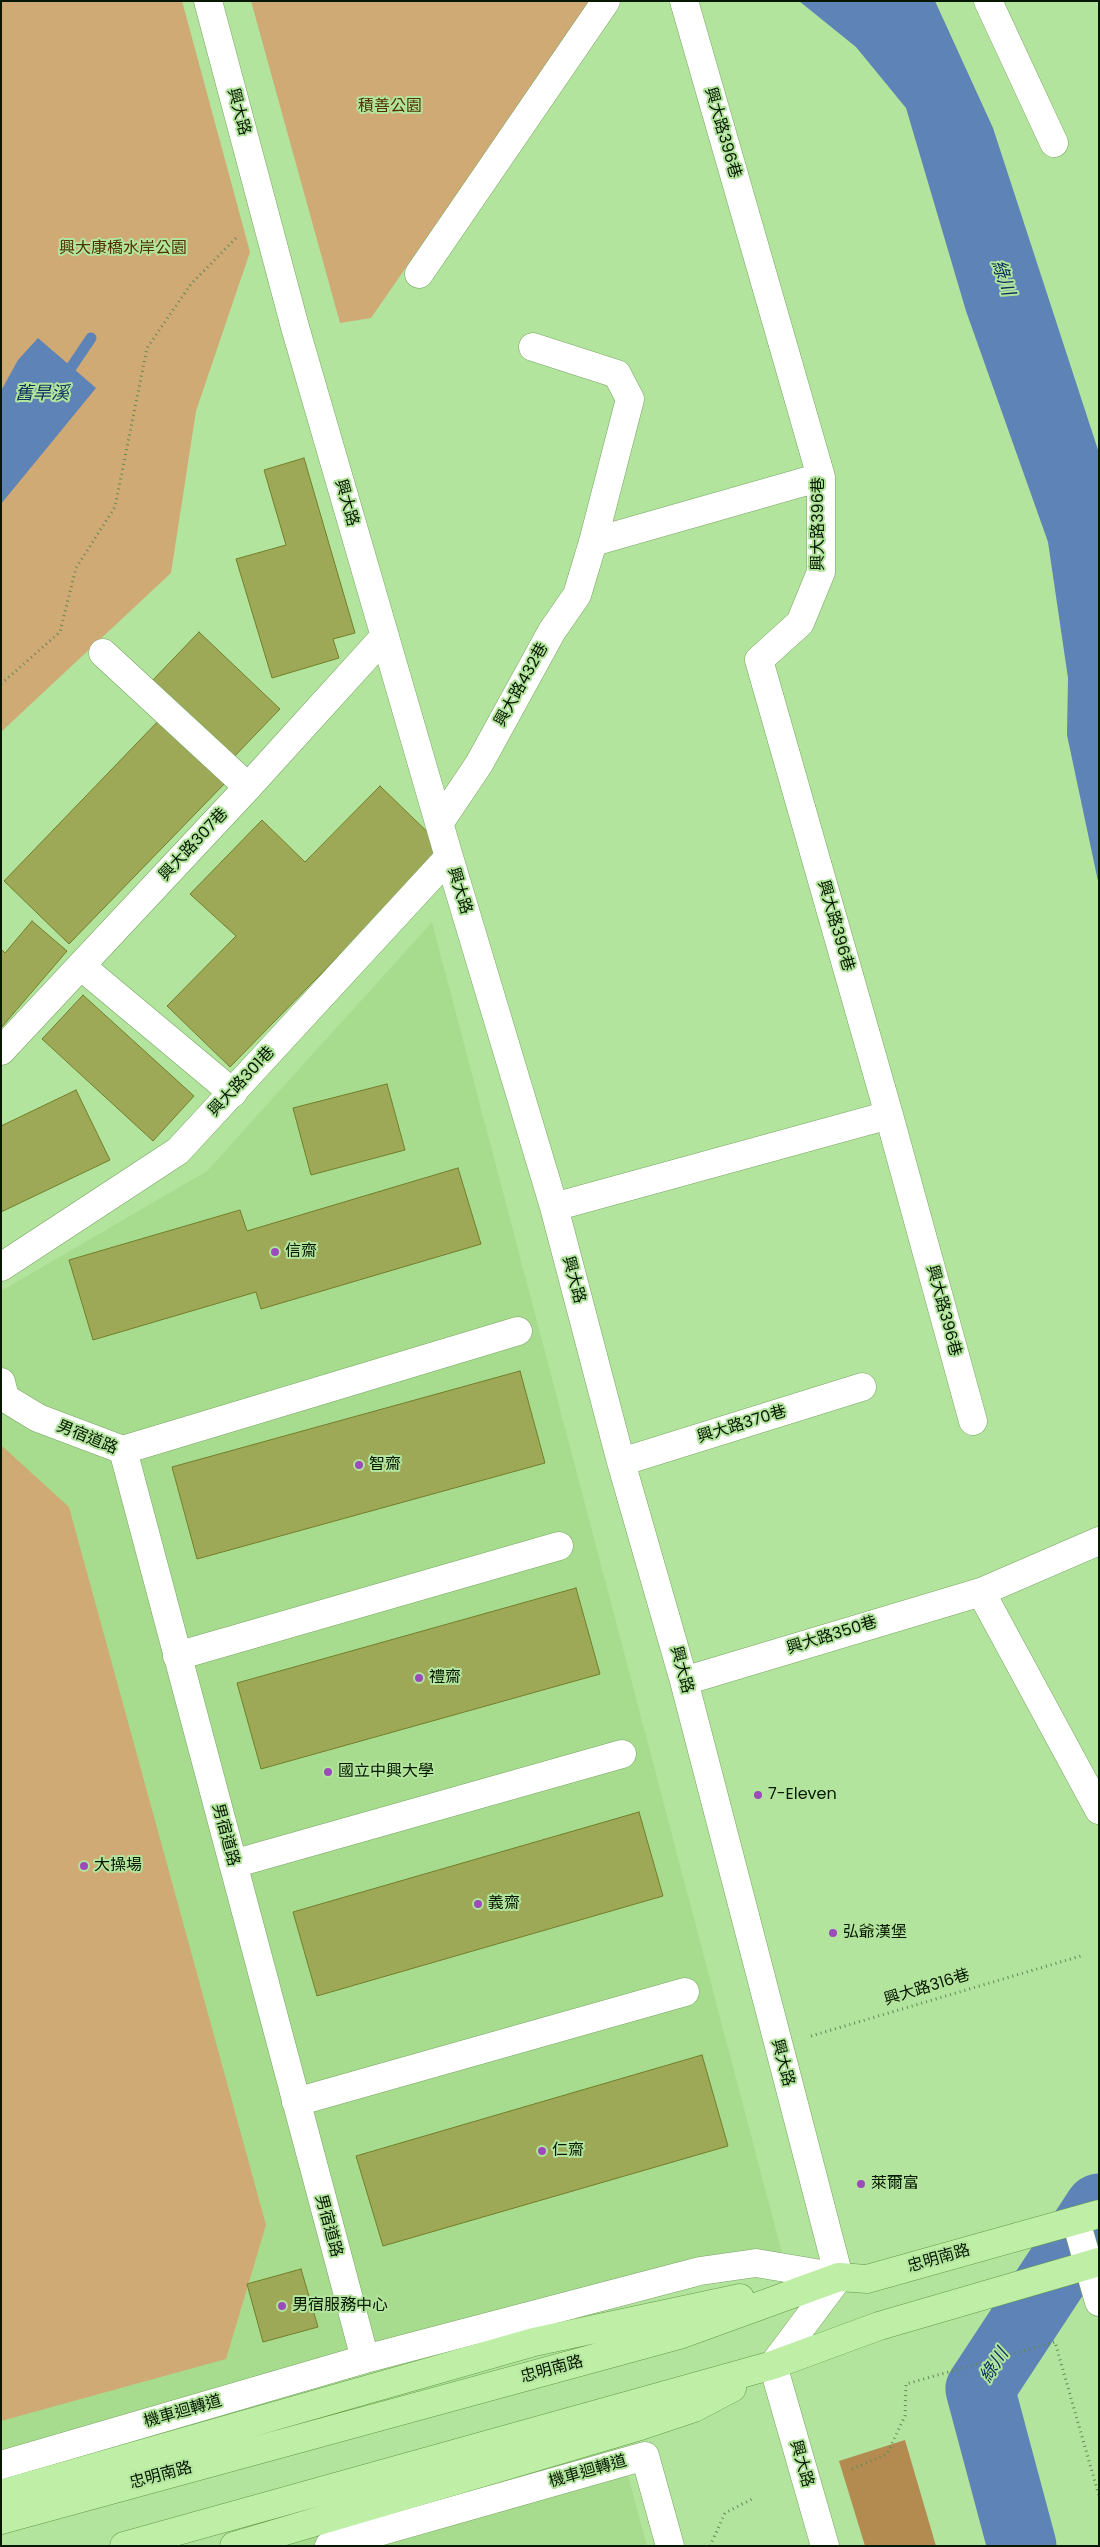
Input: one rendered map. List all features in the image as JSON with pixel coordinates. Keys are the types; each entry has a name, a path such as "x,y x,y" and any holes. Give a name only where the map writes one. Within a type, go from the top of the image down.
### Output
{"main road":[{"name":"忠明南路","path":"1,2520 679,2335 839,2277 867,2280 1087,2218"},
{"path":"124,2546 773,2365 879,2326 1088,2262"},
{"path":"1,2494 534,2342 839,2277"},
{"path":"234,2546 694,2408 773,2365"}],"street":[{"name":"興大路","path":"208,1 295,327 449,857 554,1207 621,1462 684,1681 839,2277"},
{"path":"419,274 606,1"},
{"name":"興大路396巷","path":"684,1 821,477 821,572 800,623 759,660 889,1115 973,1421"},
{"path":"988,1 1054,143"},
{"name":"興大路432巷","path":"440,822 479,764 552,631 577,595 593,542 630,399 617,374 533,347"},
{"path":"593,542 821,477"},
{"name":"興大路307巷","path":"1,1051 248,787 385,636"},
{"path":"104,653 248,787"},
{"name":"興大路301巷","path":"1,1267 178,1152 449,857"},
{"path":"81,966 233,1093"},
{"path":"554,1207 889,1115"},
{"path":"123,1450 518,1331"},
{"name":"男宿道路","path":"1,1382 5,1398 38,1418 123,1450 365,2359"},
{"name":"興大路370巷","path":"621,1462 862,1387"},
{"name":"興大路350巷","path":"684,1681 981,1592 1099,1541"},
{"path":"178,1656 559,1546"},
{"path":"981,1592 1099,1810"},
{"path":"233,1864 622,1754"},
{"path":"296,2102 685,1992"},
{"path":"1087,2218 1088,2262 1099,2302"},
{"name":"機車迴轉道","path":"1,2464 365,2359 700,2270 756,2263 839,2277"},
{"path":"773,2365 839,2277"},
{"name":"興大路","path":"773,2365 825,2546"},
{"name":"機車迴轉道","path":"330,2546 645,2456 670,2546"}],"path":[{"path":"1,684 60,632 76,568 115,507 147,348 191,284 238,236"},
{"name":"興大路316巷","path":"778,2046 1084,1955"},
{"path":"852,2469 887,2454 905,2416 906,2384 1055,2342 1099,2496"},
{"path":"710,2546 725,2514 752,2499"}],"shaded area":[{"name":"國立中興大學","path":"432,922 782,2253 1,2473 1,1291 207,1171"},
{"path":"905,2440 936,2546 865,2546 839,2461"},
{"path":"620,2446 647,2546 268,2546"}],"green space":[{"name":"興大康橋水岸公園","path":"1,1 182,1 250,252 196,411 171,573 1,732"},
{"name":"積善公園","path":"251,1 590,1 371,318 340,323"},
{"name":"大操場","path":"1,1445 69,1507 266,2225 226,2359 1,2421"}],"water":[{"path":"799,1 935,1 993,128 1099,453 1099,886 1067,735 1068,678 1048,542 966,311 906,108 856,47"},
{"name":"舊旱溪","path":"38,338 96,388 1,504 1,391 18,360"}],"building":[{"path":"304,458 355,633 333,639 339,658 272,678 236,559 286,545 264,470"},
{"path":"199,632 280,709 231,760 150,683"},
{"path":"164,715 230,778 69,944 4,881"},
{"path":"380,786 444,848 230,1067 167,1006 236,936 190,894 262,820 305,862"},
{"path":"32,921 67,951 1,1028 1,949 5,953"},
{"path":"83,995 194,1096 153,1141 42,1039"},
{"path":"387,1084 405,1150 311,1175 293,1108"},
{"path":"76,1090 110,1160 1,1212 1,1126"},
{"name":"信齋","path":"458,1168 481,1244 261,1309 256,1292 93,1340 69,1260 240,1210 247,1231"},
{"name":"智齋","path":"520,1371 545,1463 197,1559 172,1467"},
{"name":"禮齋","path":"576,1588 600,1674 261,1769 237,1683"},
{"name":"義齋","path":"639,1812 663,1896 317,1996 293,1912"},
{"name":"仁齋","path":"702,2055 728,2146 383,2246 356,2156"},
{"name":"男宿服務中心","path":"301,2269 318,2327 263,2342 247,2284"}],"waterway":[{"name":"舊旱溪","path":"64,378 91,338"},
{"name":"綠川","path":"1022,2546 980,2389 1099,2208"}],"place":[{"name":"信齋","path":"275,1252"},
{"name":"智齋","path":"359,1465"},
{"name":"禮齋","path":"419,1678"},
{"name":"國立中興大學","path":"328,1772"},
{"name":"7-Eleven","path":"758,1795"},
{"name":"大操場","path":"84,1866"},
{"name":"義齋","path":"478,1904"},
{"name":"弘爺漢堡","path":"833,1933"},
{"name":"仁齋","path":"542,2151"},
{"name":"萊爾富","path":"861,2184"},
{"name":"男宿服務中心","path":"282,2306"}]}
